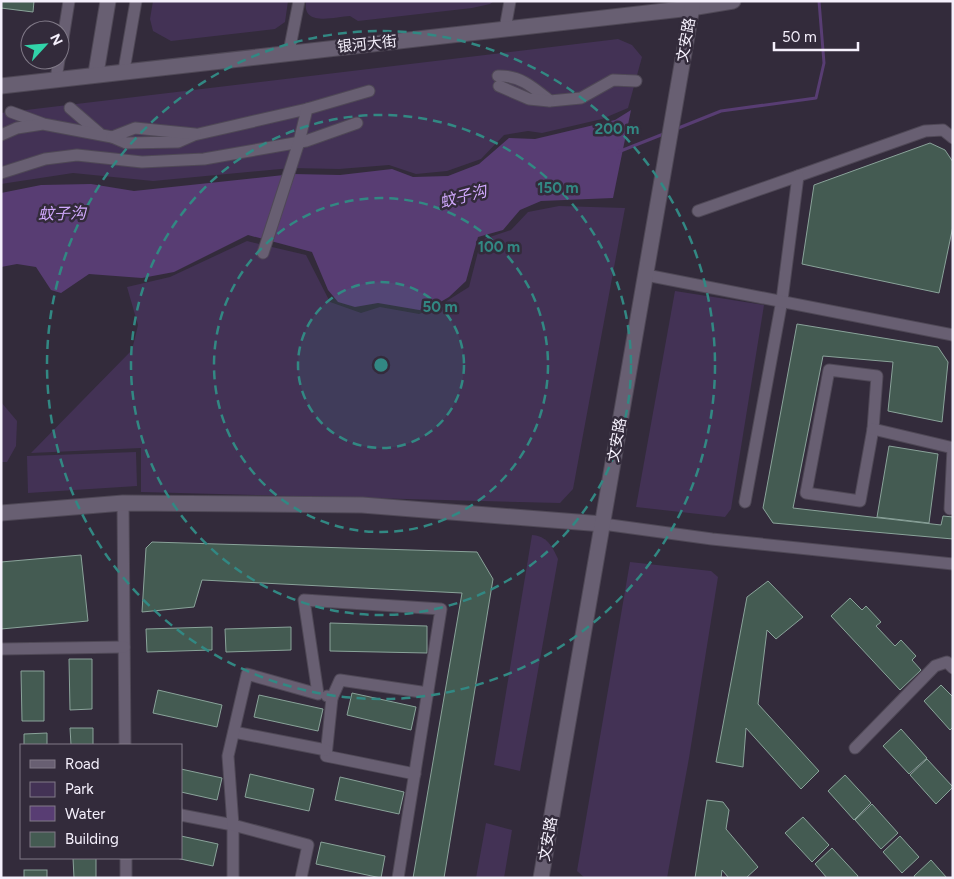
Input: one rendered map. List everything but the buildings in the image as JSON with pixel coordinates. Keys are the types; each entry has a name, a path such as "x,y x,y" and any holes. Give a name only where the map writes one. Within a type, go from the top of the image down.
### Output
{"main road":[{"path":"96,73 108,1"},
{"name":"银河大街","path":"1,86 96,73 505,29 733,1"},
{"name":"文安路","path":"541,878 692,5"},
{"path":"1,513 123,503 362,506 602,524"}],"street":[{"path":"66,20 69,1"},
{"path":"124,70 136,1"},
{"path":"289,52 298,1"},
{"path":"505,29 510,1"},
{"path":"56,78 58,70"},
{"path":"498,81 511,75 528,83 550,101 581,98 613,80 636,81"},
{"path":"11,112 42,124 106,136 126,143 178,142 196,134 307,108 369,91"},
{"path":"70,108 106,136"},
{"path":"263,253 299,142 307,108"},
{"path":"1,173 45,159 77,154 142,162 204,159 299,142 357,123"},
{"path":"1,135 17,128 42,124"},
{"path":"698,211 925,132 943,130 953,138"},
{"path":"745,502 782,300 798,176"},
{"path":"646,275 782,300 952,335 953,330"},
{"path":"829,370 877,376 873,429 860,501 806,493 829,370"},
{"path":"873,429 953,448 950,509"},
{"path":"123,503 125,744"},
{"path":"602,524 712,539 953,564"},
{"path":"318,694 304,600 441,609 398,878"},
{"path":"1,649 124,647"},
{"path":"855,748 935,666 947,662 953,668"},
{"path":"233,878 233,825 228,756 247,674 332,698"},
{"path":"415,774 326,756 332,698 340,680 428,693"},
{"path":"234,732 326,750"},
{"path":"182,815 233,825 308,844 301,878"},
{"path":"126,859 126,878"}],"green space":[{"path":"153,1 288,1 285,22 275,29 171,41 153,31 150,19"},
{"path":"306,1 494,1 490,4 472,8 358,21 350,16 328,19 314,17 306,9"},
{"path":"618,39 632,45 642,57 628,108 602,119 542,133 528,131 504,135 481,159 447,171 416,174 389,165 339,169 291,168 153,181 73,173 1,184 1,113"},
{"path":"559,206 625,208 573,489 560,503 141,492 141,448 31,453 132,350 138,325 127,287 170,277 247,241 306,255 330,302 361,313 380,307 419,314 434,309 469,287 481,240 511,230 528,212"},
{"path":"675,291 764,305 731,509 725,517 636,507"},
{"path":"1,402 17,421 16,446 7,462 1,462"},
{"path":"136,452 137,486 28,493 27,456"},
{"path":"532,535 542,537 548,542 558,559 520,771 494,765"},
{"path":"630,562 711,571 718,577 689,758 667,878 585,878 577,871"},
{"path":"486,823 512,830 504,878 476,878"}],"water":[{"path":"631,110 613,198 541,201 520,210 503,230 478,237 466,281 449,297 425,311 378,303 355,307 338,302 328,290 312,252 248,235 174,272 142,278 89,274 61,293 51,290 36,267 17,264 1,267 1,193 41,185 91,184 134,191 293,174 340,175 392,169 413,177 448,176 479,164 509,138 535,139 615,120"}],"waterway":[{"name":"蚊子沟","path":"676,129 721,111 816,98 824,63 819,1"},
{"name":"蚊子沟","path":"618,152 666,133"}]}
